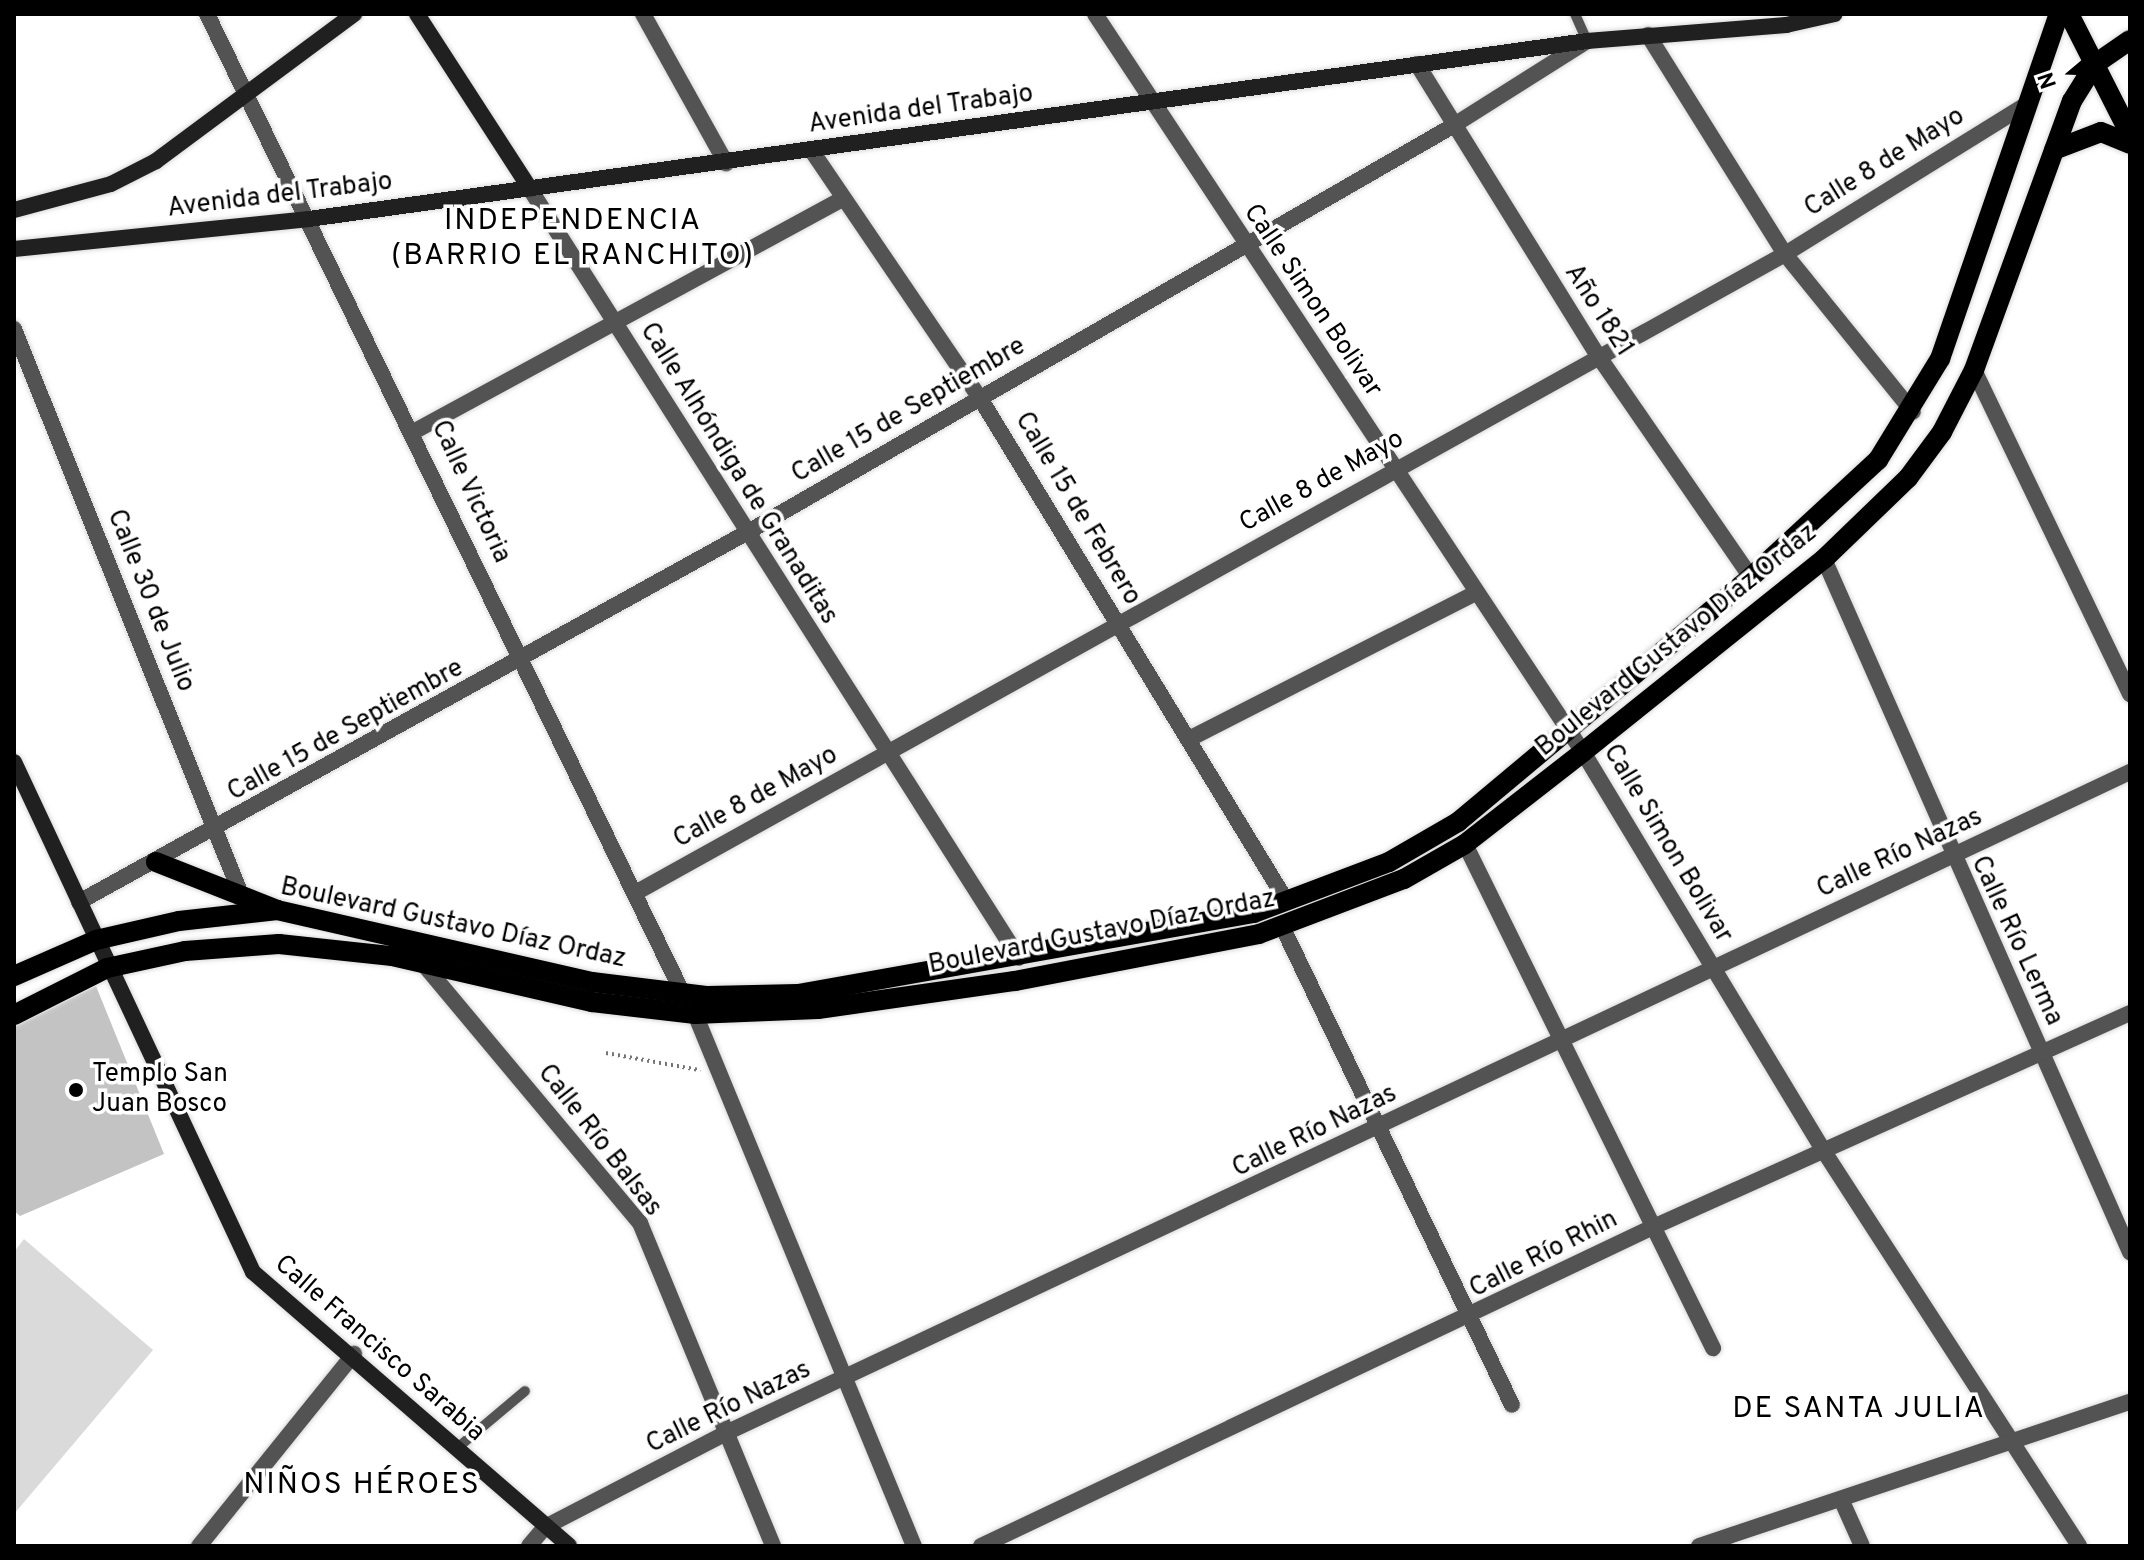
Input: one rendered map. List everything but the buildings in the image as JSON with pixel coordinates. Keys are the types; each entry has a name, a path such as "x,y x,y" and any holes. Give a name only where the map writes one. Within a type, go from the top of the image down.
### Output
{"main road":[{"name":"Boulevard Gustavo Díaz Ordaz","path":"14,976 96,940 179,921 277,910 592,982 683,994 798,994 1019,958 1287,902 1389,862 1458,822 1751,577 1878,460 1913,412 1982,250 2025,105 2059,14"},
{"path":"2069,14 2130,134"},
{"name":"Boulevard Gustavo Díaz Ordaz","path":"14,1015 107,968 185,951 279,944 392,956 592,1002 695,1014 818,1009 1015,981 1282,926 1404,879 1465,844 1583,752 1824,559 1908,478 1942,432 1974,370 2072,101 2095,64 2130,40"},
{"path":"2054,150 2101,132 2130,144"},
{"path":"156,862 240,892 277,910"}],"street":[{"name":"Calle Victoria","path":"207,14 415,431 683,994"},
{"path":"14,210 111,184 156,161 354,14"},
{"name":"Calle Alhóndiga de Granaditas","path":"417,14 748,532 884,754 1019,958"},
{"path":"643,14 726,163"},
{"name":"Calle Simon Bolivar","path":"1095,14 1583,752 1825,1153 2079,1546"},
{"name":"Avenida del Trabajo","path":"14,249 309,219 1587,41 1786,25 1835,14"},
{"path":"1648,35 1785,254 1913,412"},
{"name":"Calle 15 de Septiembre","path":"79,902 217,830 748,532 1451,127 1587,41"},
{"name":"Año 1821","path":"1417,64 1451,127 1599,357 1751,577"},
{"name":"Calle 8 de Mayo","path":"637,892 1785,254 2025,105"},
{"name":"Calle 15 de Febrero","path":"812,151 980,398 1287,902"},
{"path":"415,431 614,320 842,199"},
{"name":"Calle 30 de Julio","path":"14,329 240,892"},
{"path":"1974,370 2130,694"},
{"name":"Calle Río Lerma","path":"1824,559 1950,856 2130,1252"},
{"path":"1189,739 1476,593"},
{"name":"Calle Francisco Sarabia","path":"14,762 107,968 253,1272 354,1354 456,1449 569,1546"},
{"name":"Calle Río Nazas","path":"529,1546 545,1527 728,1432 1378,1130 1556,1038 1714,969 2130,772"},
{"path":"1465,844 1556,1038 1713,1348"},
{"path":"1282,926 1378,1130 1473,1317 1512,1405"},
{"name":"Calle Río Balsas","path":"425,966 640,1223 773,1546"},
{"name":"Calle Río Rhin","path":"981,1546 1473,1317 1651,1228 1825,1153 2130,1013"},
{"path":"695,1014 914,1546"},
{"path":"199,1546 354,1354"},
{"path":"1699,1546 2130,1402"},
{"path":"1841,1499 1862,1546"}],"lane":[{"path":"1575,14 1587,41"},
{"path":"456,1449 525,1391"}],"path":[{"path":"606,1053 718,1074"}],"shaded area":[{"path":"24,1239 153,1350 14,1514 14,1252"}],"place":[{"name":"Templo San Juan Bosco","path":"76,1090"}],"district":[{"name":"INDEPENDENCIA (BARRIO EL RANCHITO)","path":"573,239"},
{"name":"DE SANTA JULIA","path":"1859,1410"},
{"name":"NIÑOS HÉROES","path":"362,1486"}]}
